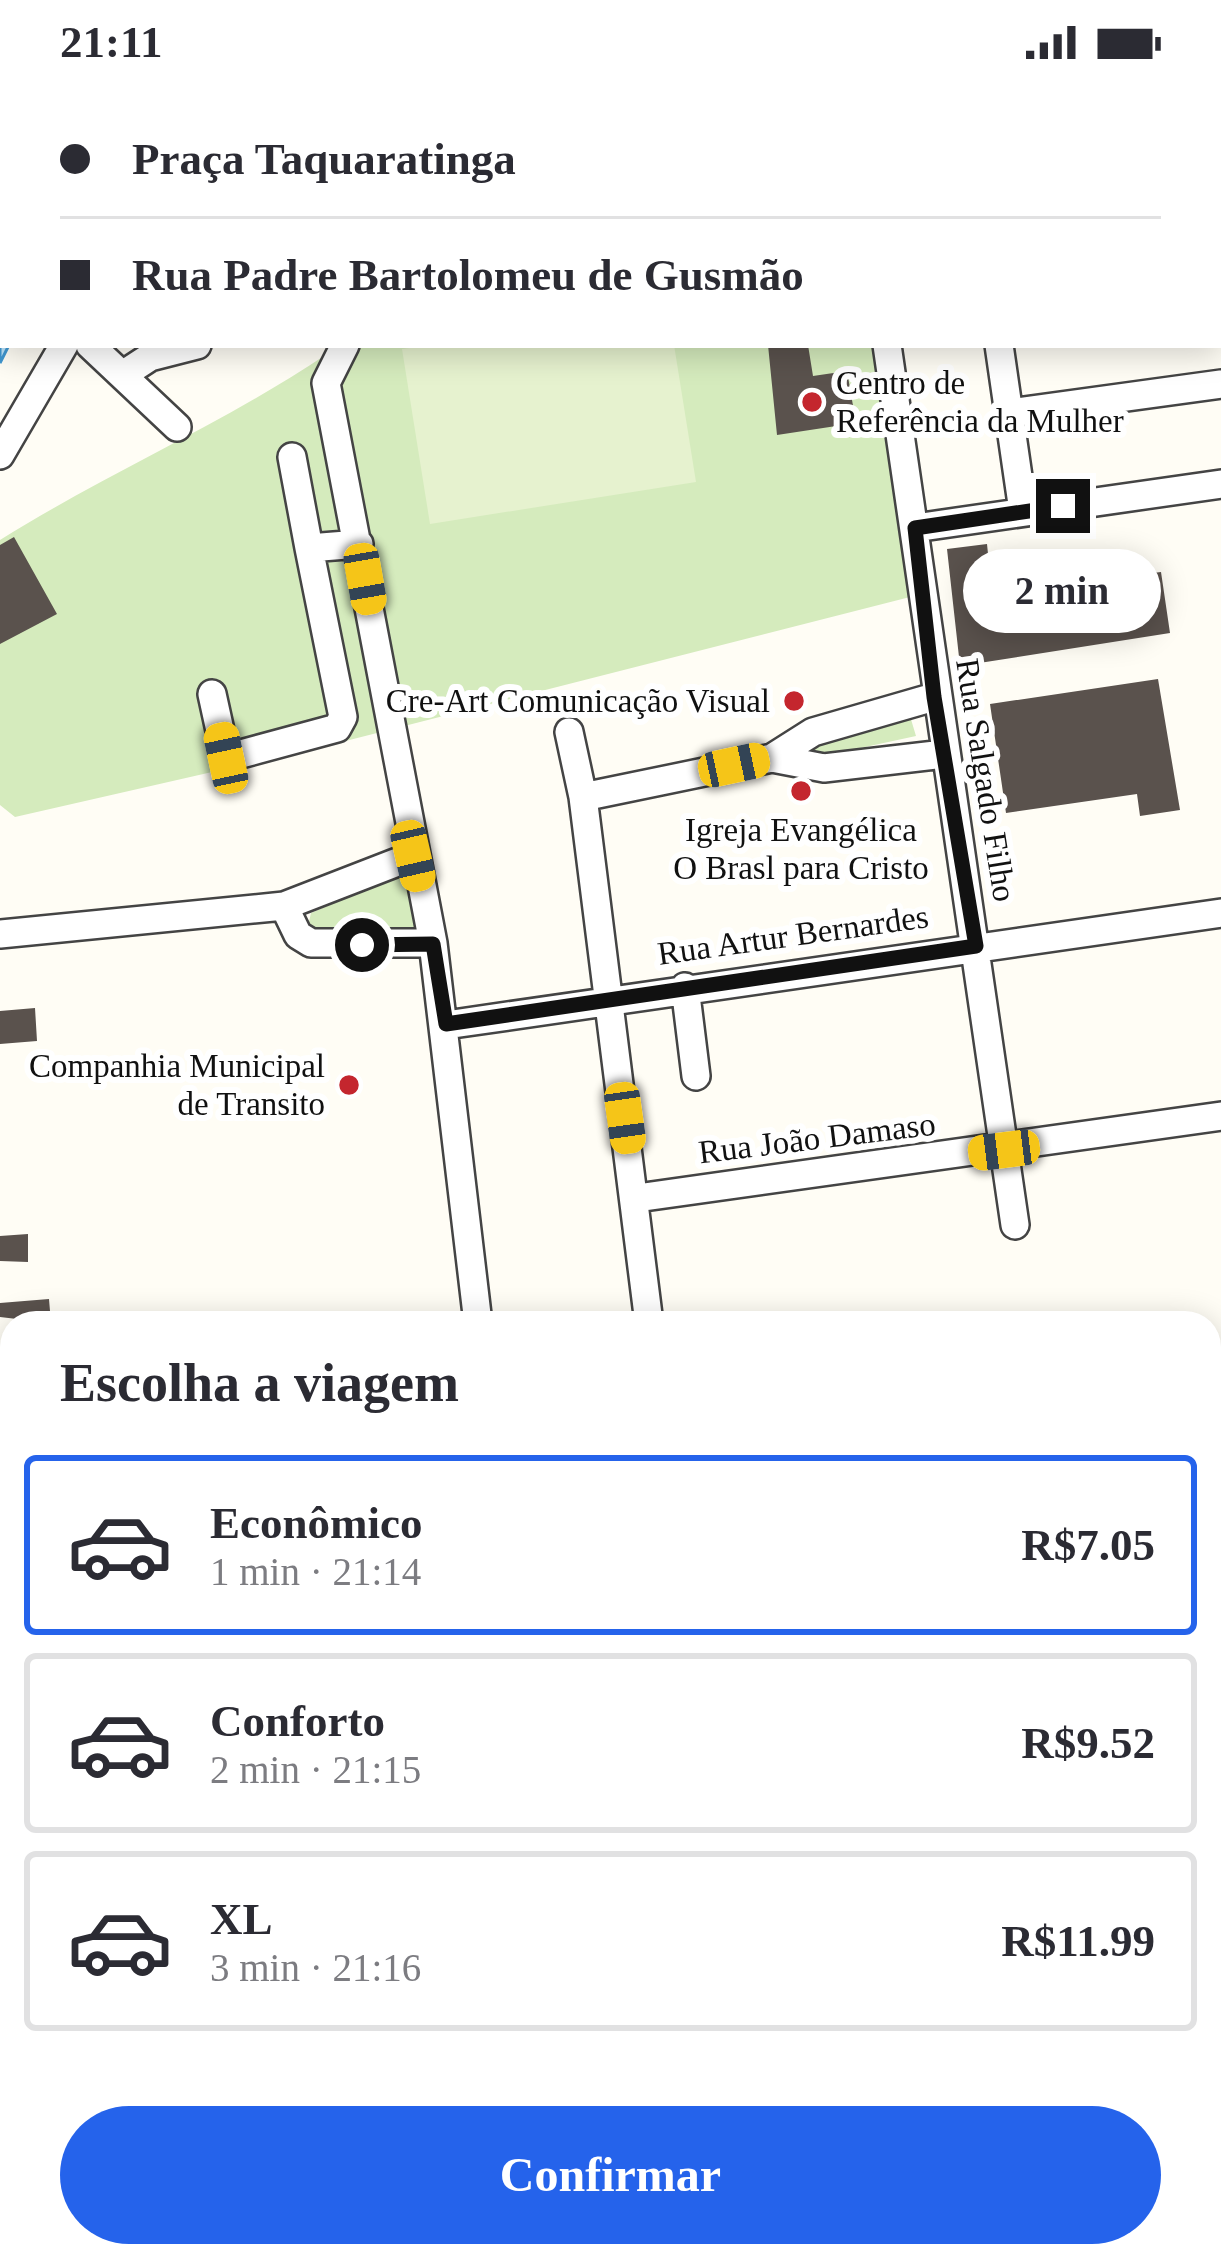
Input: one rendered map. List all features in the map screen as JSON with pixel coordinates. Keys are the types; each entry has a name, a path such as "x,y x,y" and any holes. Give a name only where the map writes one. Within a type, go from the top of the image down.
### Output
{"street":[{"path":"0,454 62,348"},
{"path":"94,348 177,428"},
{"path":"124,374 150,357 185,348"},
{"path":"344,348 326,383 446,1024 477,1311"},
{"name":"Rua Salgado Filho","path":"887,348 934,697 976,946 1015,1226"},
{"path":"999,348 1023,511"},
{"path":"1009,413 1221,383"},
{"path":"212,694 226,758 337,728 343,717 292,458"},
{"path":"915,528 1221,484"},
{"path":"310,548 359,544"},
{"path":"584,797 772,758 813,732 934,697"},
{"path":"569,732 584,797 648,1311"},
{"path":"772,758 824,768 944,754"},
{"path":"0,934 284,906 413,856"},
{"path":"284,906 298,935 311,943 433,944"},
{"name":"Rua Artur Bernardes","path":"446,1024 1221,914"},
{"path":"685,987 696,1076"},
{"name":"Rua João Damaso","path":"637,1198 1221,1116"}],"green space":[{"path":"330,348 875,348 910,597 326,746 15,817 0,805 0,540 327,354"},
{"path":"674,348 696,482 430,524 402,349"},
{"path":"910,716 916,736 805,760 801,746"},
{"path":"409,871 424,929 318,931 308,926 311,913"}],"building":[{"name":"Centro de Referência da Mulher","path":"768,348 808,348 813,376 847,371 856,423 777,435"},
{"path":"14,537 57,614 0,644 0,545"},
{"path":"987,544 992,593 1161,572 1170,633 960,666 947,549"},
{"path":"1158,679 1180,810 1140,816 1137,794 1006,813 990,704"},
{"path":"35,1008 37,1041 0,1044 0,1011"},
{"path":"28,1234 28,1262 0,1261 0,1236"},
{"path":"49,1299 50,1311 0,1311 0,1303"}],"place":[{"name":"Centro de Referência da Mulher","path":"812,402"},
{"name":"Cre-Art Comunicação Visual","path":"794,701"},
{"name":"Igreja Evangélica O Brasl para Cristo","path":"801,791"},
{"name":"Companhia Municipal de Transito","path":"349,1085"}],"route":[{"path":"362,945 433,944 446,1024 976,946 934,697 915,528 1063,506"}]}
